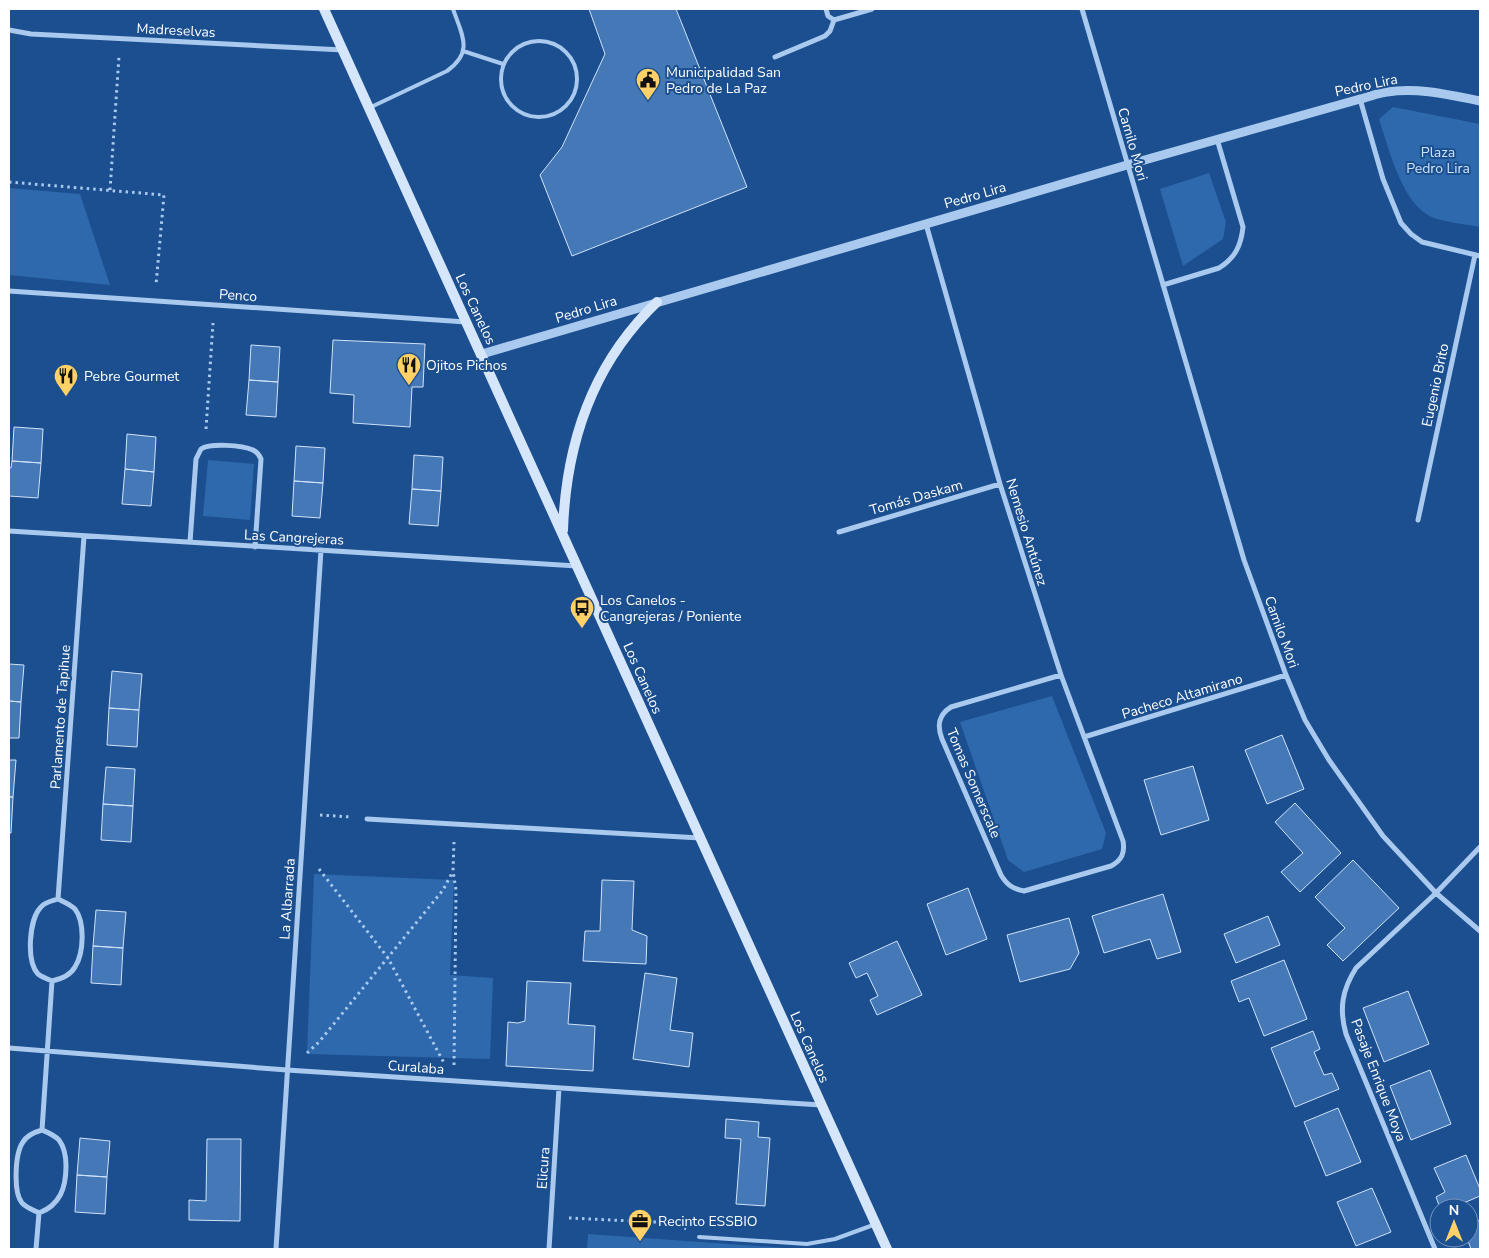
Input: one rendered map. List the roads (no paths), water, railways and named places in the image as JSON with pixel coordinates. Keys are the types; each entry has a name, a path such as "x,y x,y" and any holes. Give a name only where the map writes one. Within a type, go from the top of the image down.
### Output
{"main road":[{"name":"Los Canelos","path":"324,9 887,1249"},
{"path":"562,534 564,498 569,463 578,429 591,396 621,343 639,319 657,302"}],"street":[{"path":"826,9 828,16 834,20 872,9"},
{"name":"Camilo Mori","path":"1082,9 1244,560 1286,675 1305,720 1329,760 1383,836 1436,893 1480,931"},
{"path":"774,57 825,36 830,31 834,20"},
{"name":"Madreselvas","path":"9,30 31,34 343,50"},
{"name":"Pedro Lira","path":"482,354 1127,165 1386,92 1412,91 1444,94 1480,101"},
{"path":"1360,99 1383,179 1401,223 1422,242 1478,256"},
{"path":"1163,286 1219,268 1227,263 1238,249 1243,227 1217,139"},
{"name":"Nemesio Antúnez","path":"926,224 1000,484 1060,675 1124,841"},
{"name":"Eugenio Brito","path":"1418,520 1478,256"},
{"name":"Penco","path":"9,291 466,322"},
{"path":"190,542 196,460 201,449 211,445 249,449 258,453 261,458 255,546"},
{"name":"Tomás Daskam","path":"839,532 1000,484"},
{"name":"Las Cangrejeras","path":"9,531 577,566"},
{"name":"Parlamento de Tapihue","path":"58,899 84,536"},
{"name":"La Albarrada","path":"276,1249 322,550"},
{"name":"Tomas Somerscale","path":"1060,675 950,706 945,710 939,722 938,731 1001,875 1006,884 1014,889 1024,891 1111,866 1118,862 1122,856 1125,849 1124,841"},
{"name":"Pacheco Altamirano","path":"1084,738 1286,675"},
{"path":"366,819 701,838"},
{"name":"Pasaje Enrique Moya","path":"1435,1249 1346,1034 1341,1008 1346,987 1356,968 1436,893 1480,847"},
{"path":"58,899 68,903 76,910 80,919 80,949 75,968 68,975 52,981 38,974 30,956 36,914 41,906 49,901 58,899"},
{"path":"42,1130 52,981"},
{"name":"Curalaba","path":"9,1048 287,1070 822,1105"},
{"name":"Elicura","path":"549,1249 559,1088"},
{"path":"42,1130 56,1138 65,1150 66,1174 65,1185 61,1195 54,1204 39,1213 29,1209 22,1203 16,1187 19,1150 22,1143 26,1137 42,1130"},
{"path":"36,1249 39,1213"}],"lane":[{"path":"369,108 458,64 463,52 464,39 453,9"},
{"path":"534,41 548,41 560,47 570,56 576,68 578,81 575,94 567,106 557,113 544,118 530,117 518,111 508,102 502,91 501,77 503,64 511,53 522,45 534,41"},
{"path":"463,52 503,64"},
{"path":"699,1237 807,1244 835,1239 876,1224"}],"place":[{"name":"Municipalidad San Pedro de La Paz","path":"648,101"},
{"name":"Ojitos Pichos","path":"409,386"},
{"name":"Pebre Gourmet","path":"66,397"},
{"name":"Los Canelos - Cangrejeras / Poniente","path":"582,629"},
{"name":"Recinto ESSBIO","path":"640,1242"}],"park label":[{"name":"Plaza Pedro Lira","path":"1438,160"}]}
